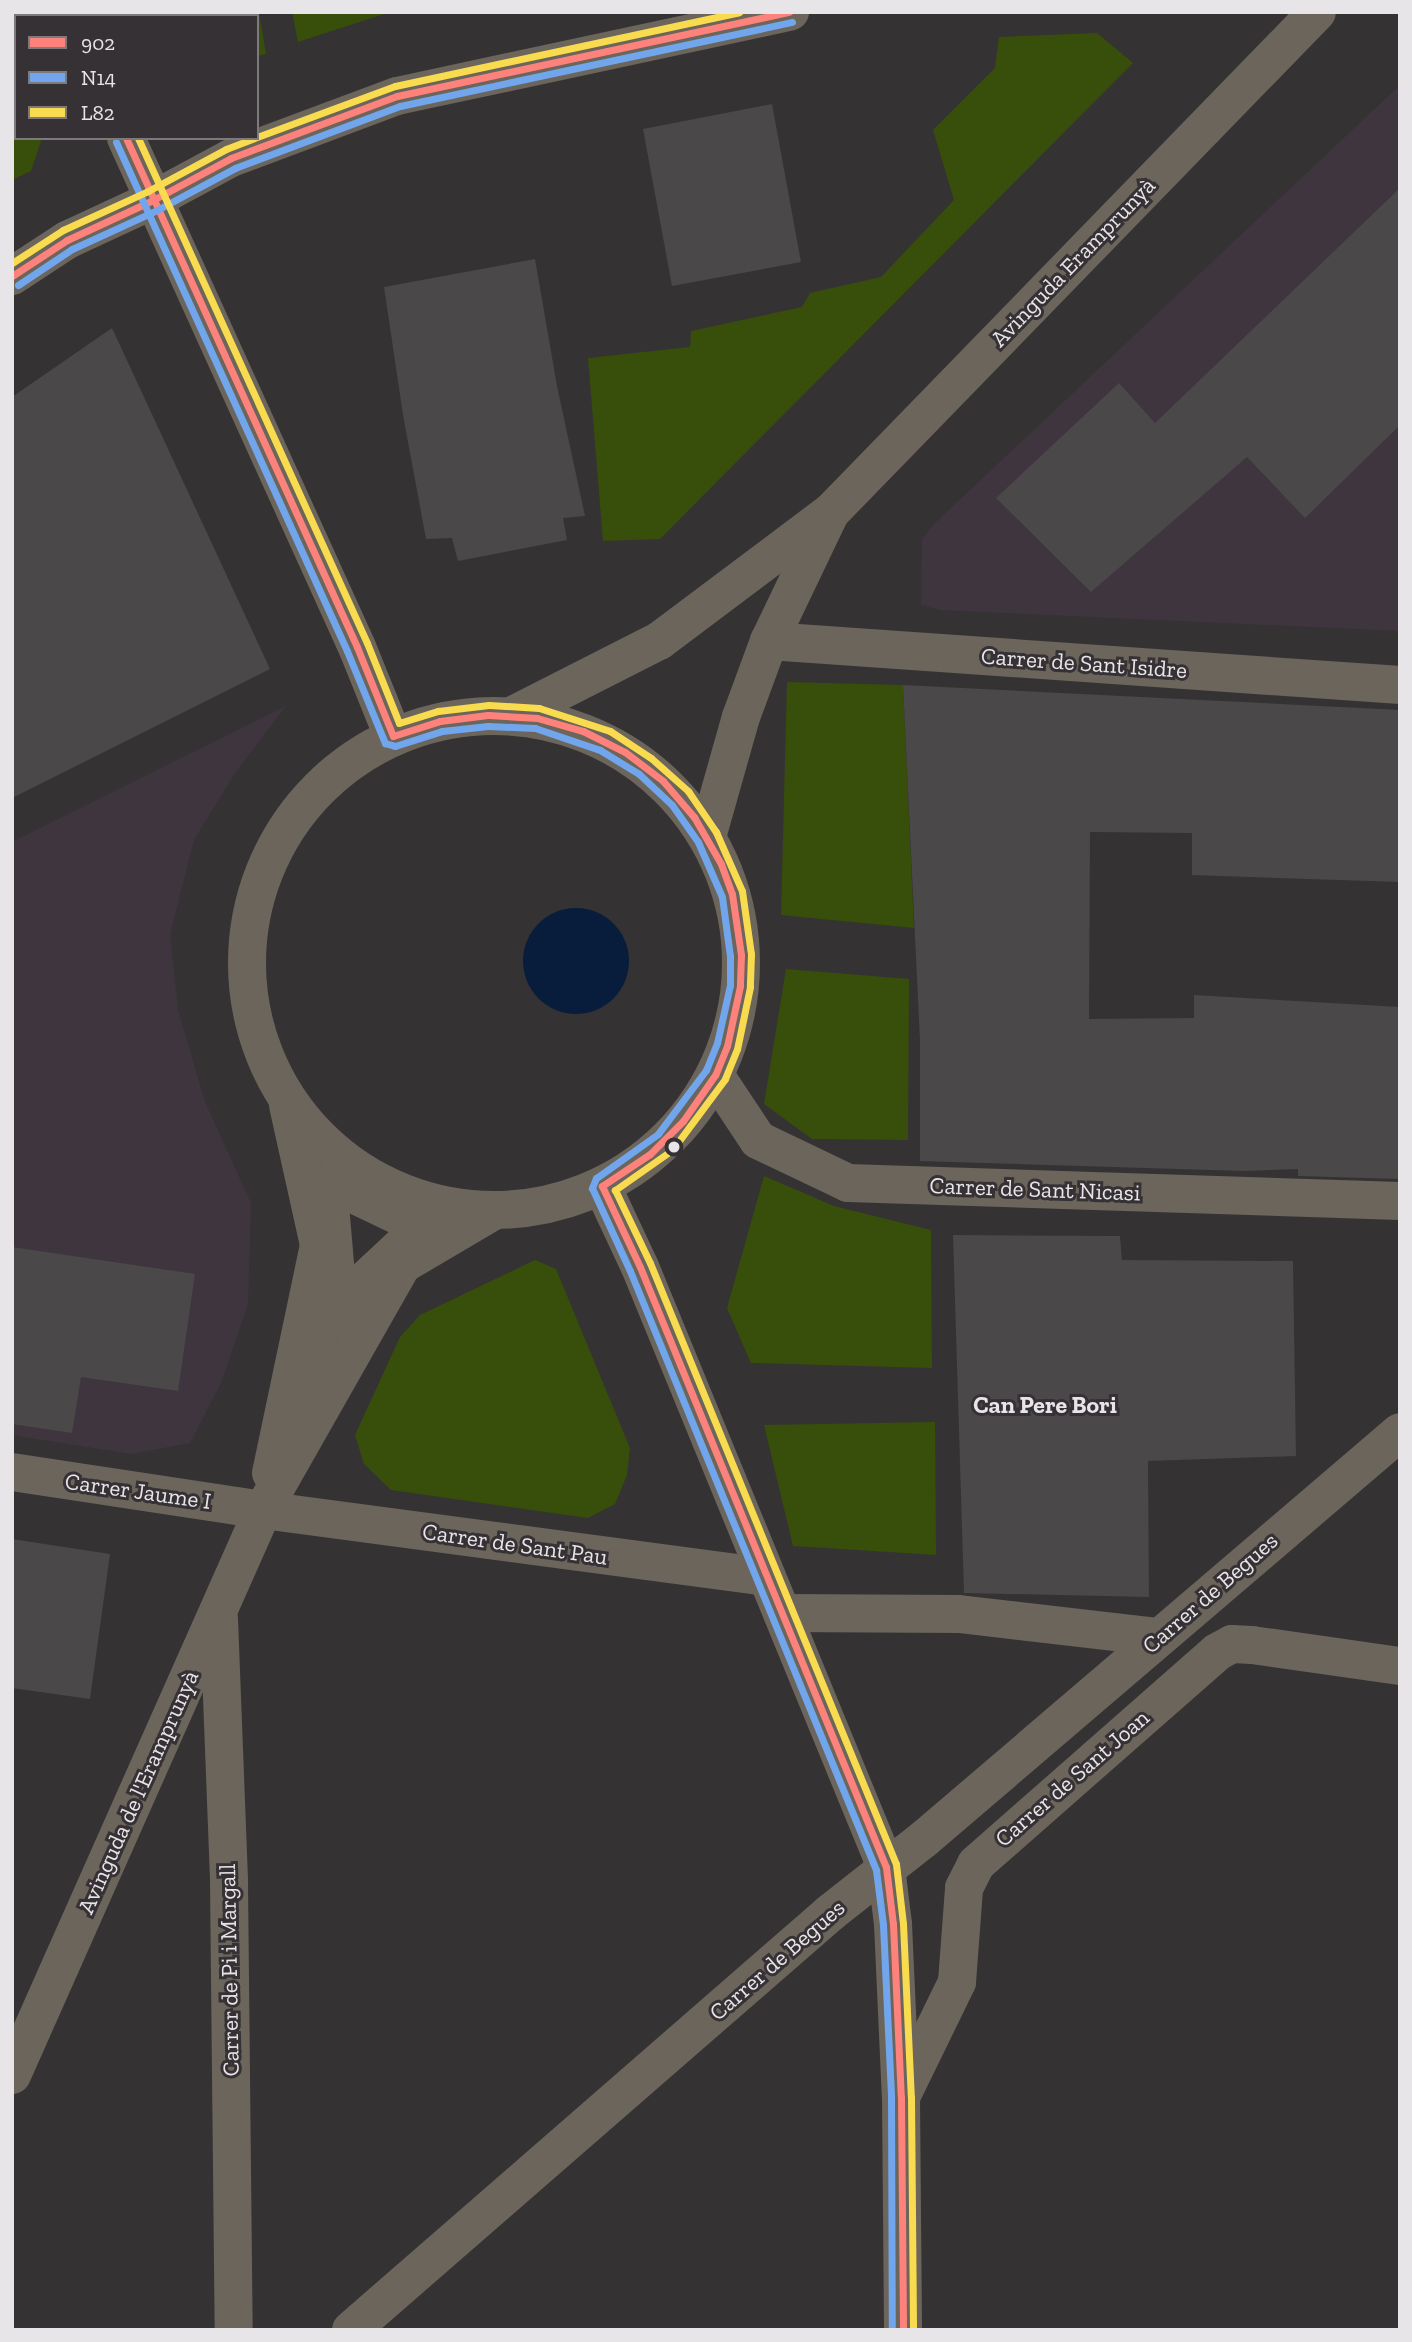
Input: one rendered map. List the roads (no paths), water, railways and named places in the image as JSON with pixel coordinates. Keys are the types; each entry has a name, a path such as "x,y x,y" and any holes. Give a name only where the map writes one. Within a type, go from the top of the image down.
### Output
{"street":[{"path":"12,276 67,240 153,200 231,158 397,96 790,12"},
{"name":"Avinguda Eramprunyà","path":"831,512 1317,12"},
{"path":"127,140 357,647 393,736"},
{"path":"707,837 741,717 769,641 831,512"},
{"path":"513,715 659,641 831,512"},
{"name":"Carrer de Sant Isidre","path":"769,641 1400,685"},
{"path":"513,715 560,723 605,740 625,752 680,798 707,837 732,894 741,955 735,1016 715,1075 665,1142 634,1166 602,1186 539,1206 495,1210 446,1206 422,1200 377,1181 335,1154 286,1098 266,1059 248,993 250,926 261,882 279,841 304,804 354,759 393,736 416,727 464,717 513,715"},
{"name":"Carrer de Sant Nicasi","path":"715,1075 758,1140 848,1183 1400,1201"},
{"name":"Avinguda de l'Eramprunyà","path":"263,1510 319,1245 286,1098"},
{"path":"328,1182 422,1227 365,1280 277,1470 335,1275 328,1182"},
{"path":"602,1186 640,1267 886,1867 893,1924 901,2097 902,2330"},
{"name":"Avinguda de l'Eramprunyà","path":"12,2075 263,1510 402,1265 495,1210"},
{"name":"Carrer de Begues","path":"351,2330 886,1867 924,1839 1400,1432"},
{"name":"Carrer Jaume I","path":"12,1472 263,1510"},
{"name":"Carrer de Sant Pau","path":"263,1510 767,1577"},
{"name":"Carrer de Pi i Margall","path":"219,1610 229,1883 234,2330"},
{"path":"783,1613 959,1614 1159,1637"},
{"name":"Carrer de Sant Joan","path":"901,2097 957,1982 964,1888 975,1864 1217,1652 1232,1644 1252,1645 1400,1666"}],"water":[{"path":"576,908 596,912 613,924 625,941 629,961 625,981 613,998 596,1010 576,1014 556,1010 539,998 527,981 523,961 527,941 539,924 556,912"}],"district":[{"name":"Can Pere Bori","path":"1045,1405"}]}
